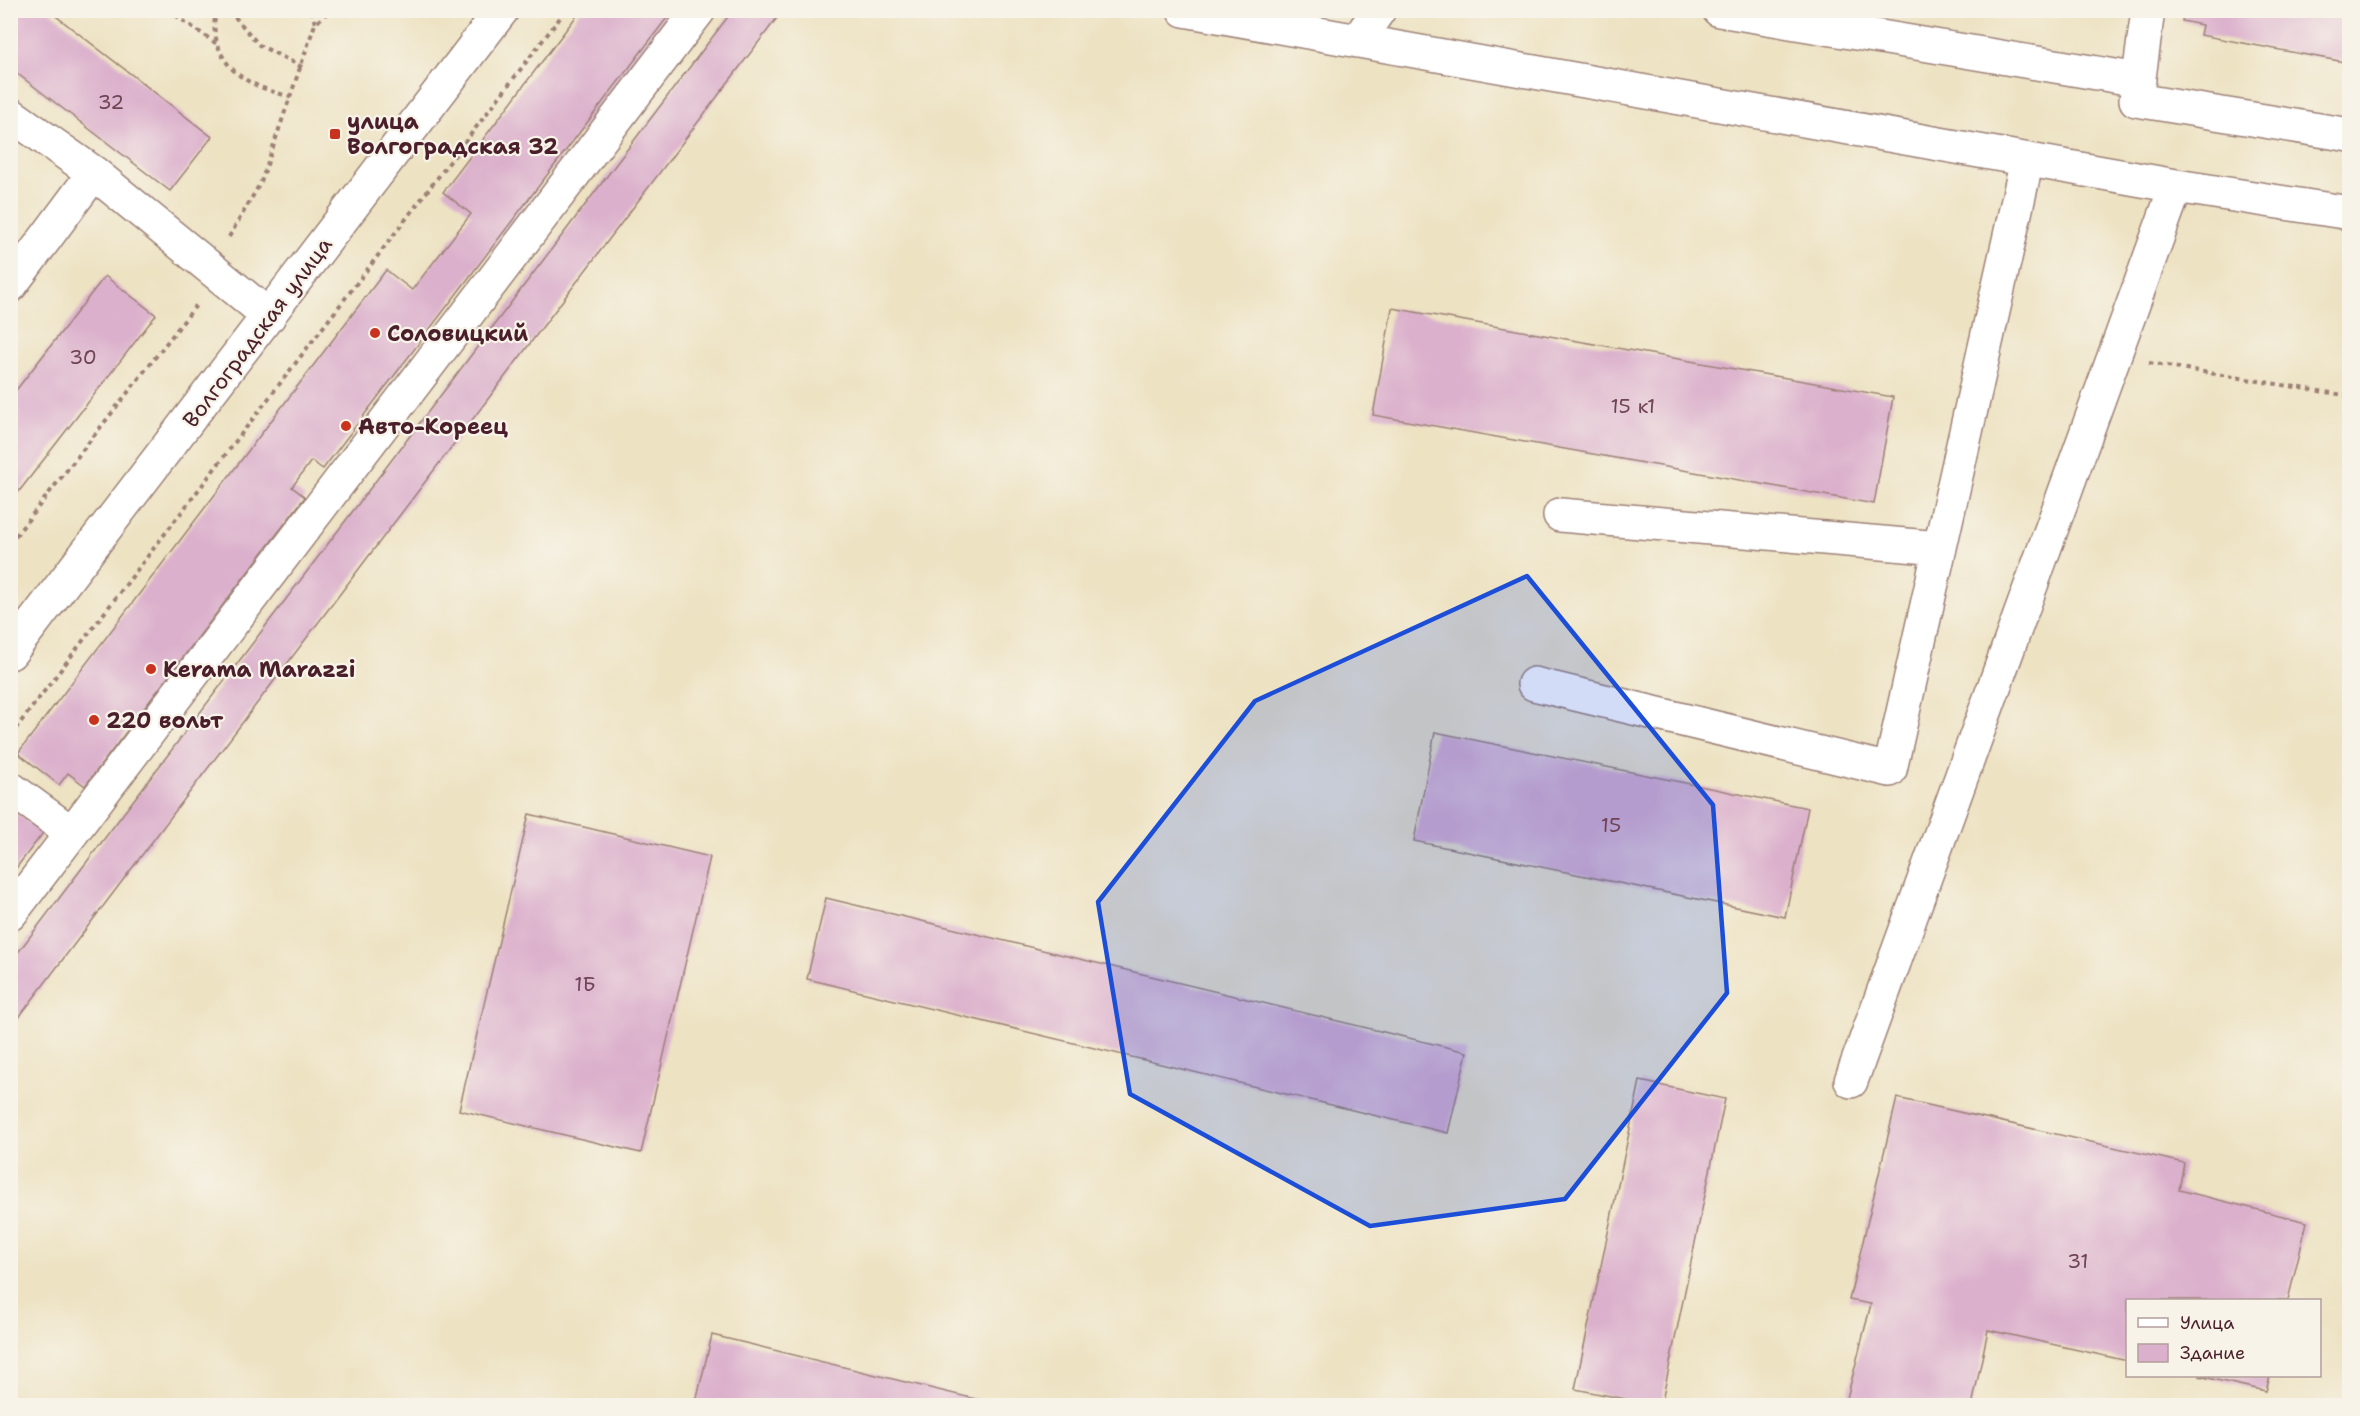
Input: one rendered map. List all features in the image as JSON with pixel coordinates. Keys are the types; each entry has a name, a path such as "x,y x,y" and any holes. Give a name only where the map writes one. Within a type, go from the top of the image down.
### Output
{"street":[{"name":"Волгоградская улица","path":"10,653 502,10"},
{"path":"10,914 699,10"},
{"path":"1184,10 2176,186 2349,213"},
{"path":"1357,41 1379,10"},
{"path":"1719,10 2139,80"},
{"path":"2148,10 2136,100 2349,135"},
{"path":"10,114 94,173 269,316"},
{"path":"1534,684 1890,770 2027,160"},
{"path":"10,286 94,173"},
{"path":"1851,1081 2176,186"},
{"path":"1560,515 1940,548"},
{"path":"10,788 72,833"}],"path":[{"path":"168,10 218,45"},
{"path":"218,10 214,32 224,62 233,72 261,89 291,98"},
{"path":"229,10 259,45 302,67"},
{"path":"312,10 315,24"},
{"path":"10,736 566,10"},
{"path":"2114,358 2349,396"}],"highlighted area":[{"path":"1527,576 1713,805 1727,993 1565,1199 1370,1226 1130,1094 1098,902 1255,701"}],"building":[{"path":"10,10 48,10 212,137 170,191 10,68"},
{"path":"581,10 673,10 323,469 311,461 292,487 305,497 85,786 68,773 59,785 18,753 386,270 412,290 471,214 443,192"},
{"path":"733,10 783,10 10,1029 10,963"},
{"path":"2184,10 2350,10 2350,63 2200,35 2202,25 2182,21"},
{"path":"105,276 156,315 10,503 10,398"},
{"path":"1392,308 1893,397 1874,504 1373,415"},
{"path":"1435,732 1808,808 1785,917 1414,841"},
{"path":"10,808 43,833 10,876"},
{"path":"529,814 710,857 641,1153 459,1110"},
{"path":"826,898 1467,1052 1448,1133 807,979"},
{"path":"1640,1081 1725,1099 1661,1406 1575,1389"},
{"path":"1897,1098 2184,1163 2179,1190 2307,1222 2288,1299 2126,1299 2126,1361 1988,1330 1972,1406 1845,1406 1871,1304 1849,1300"},
{"path":"712,1335 1000,1405 1000,1406 695,1406"},
{"path":"2203,1377 2270,1377 2266,1391"}],"place":[{"name":"улица Волгоградская 32","path":"335,134"},
{"name":"Соловицкий","path":"375,333"},
{"name":"Авто-Кореец","path":"346,426"},
{"name":"Kerama Marazzi","path":"151,669"},
{"name":"220 вольт","path":"94,720"}]}
